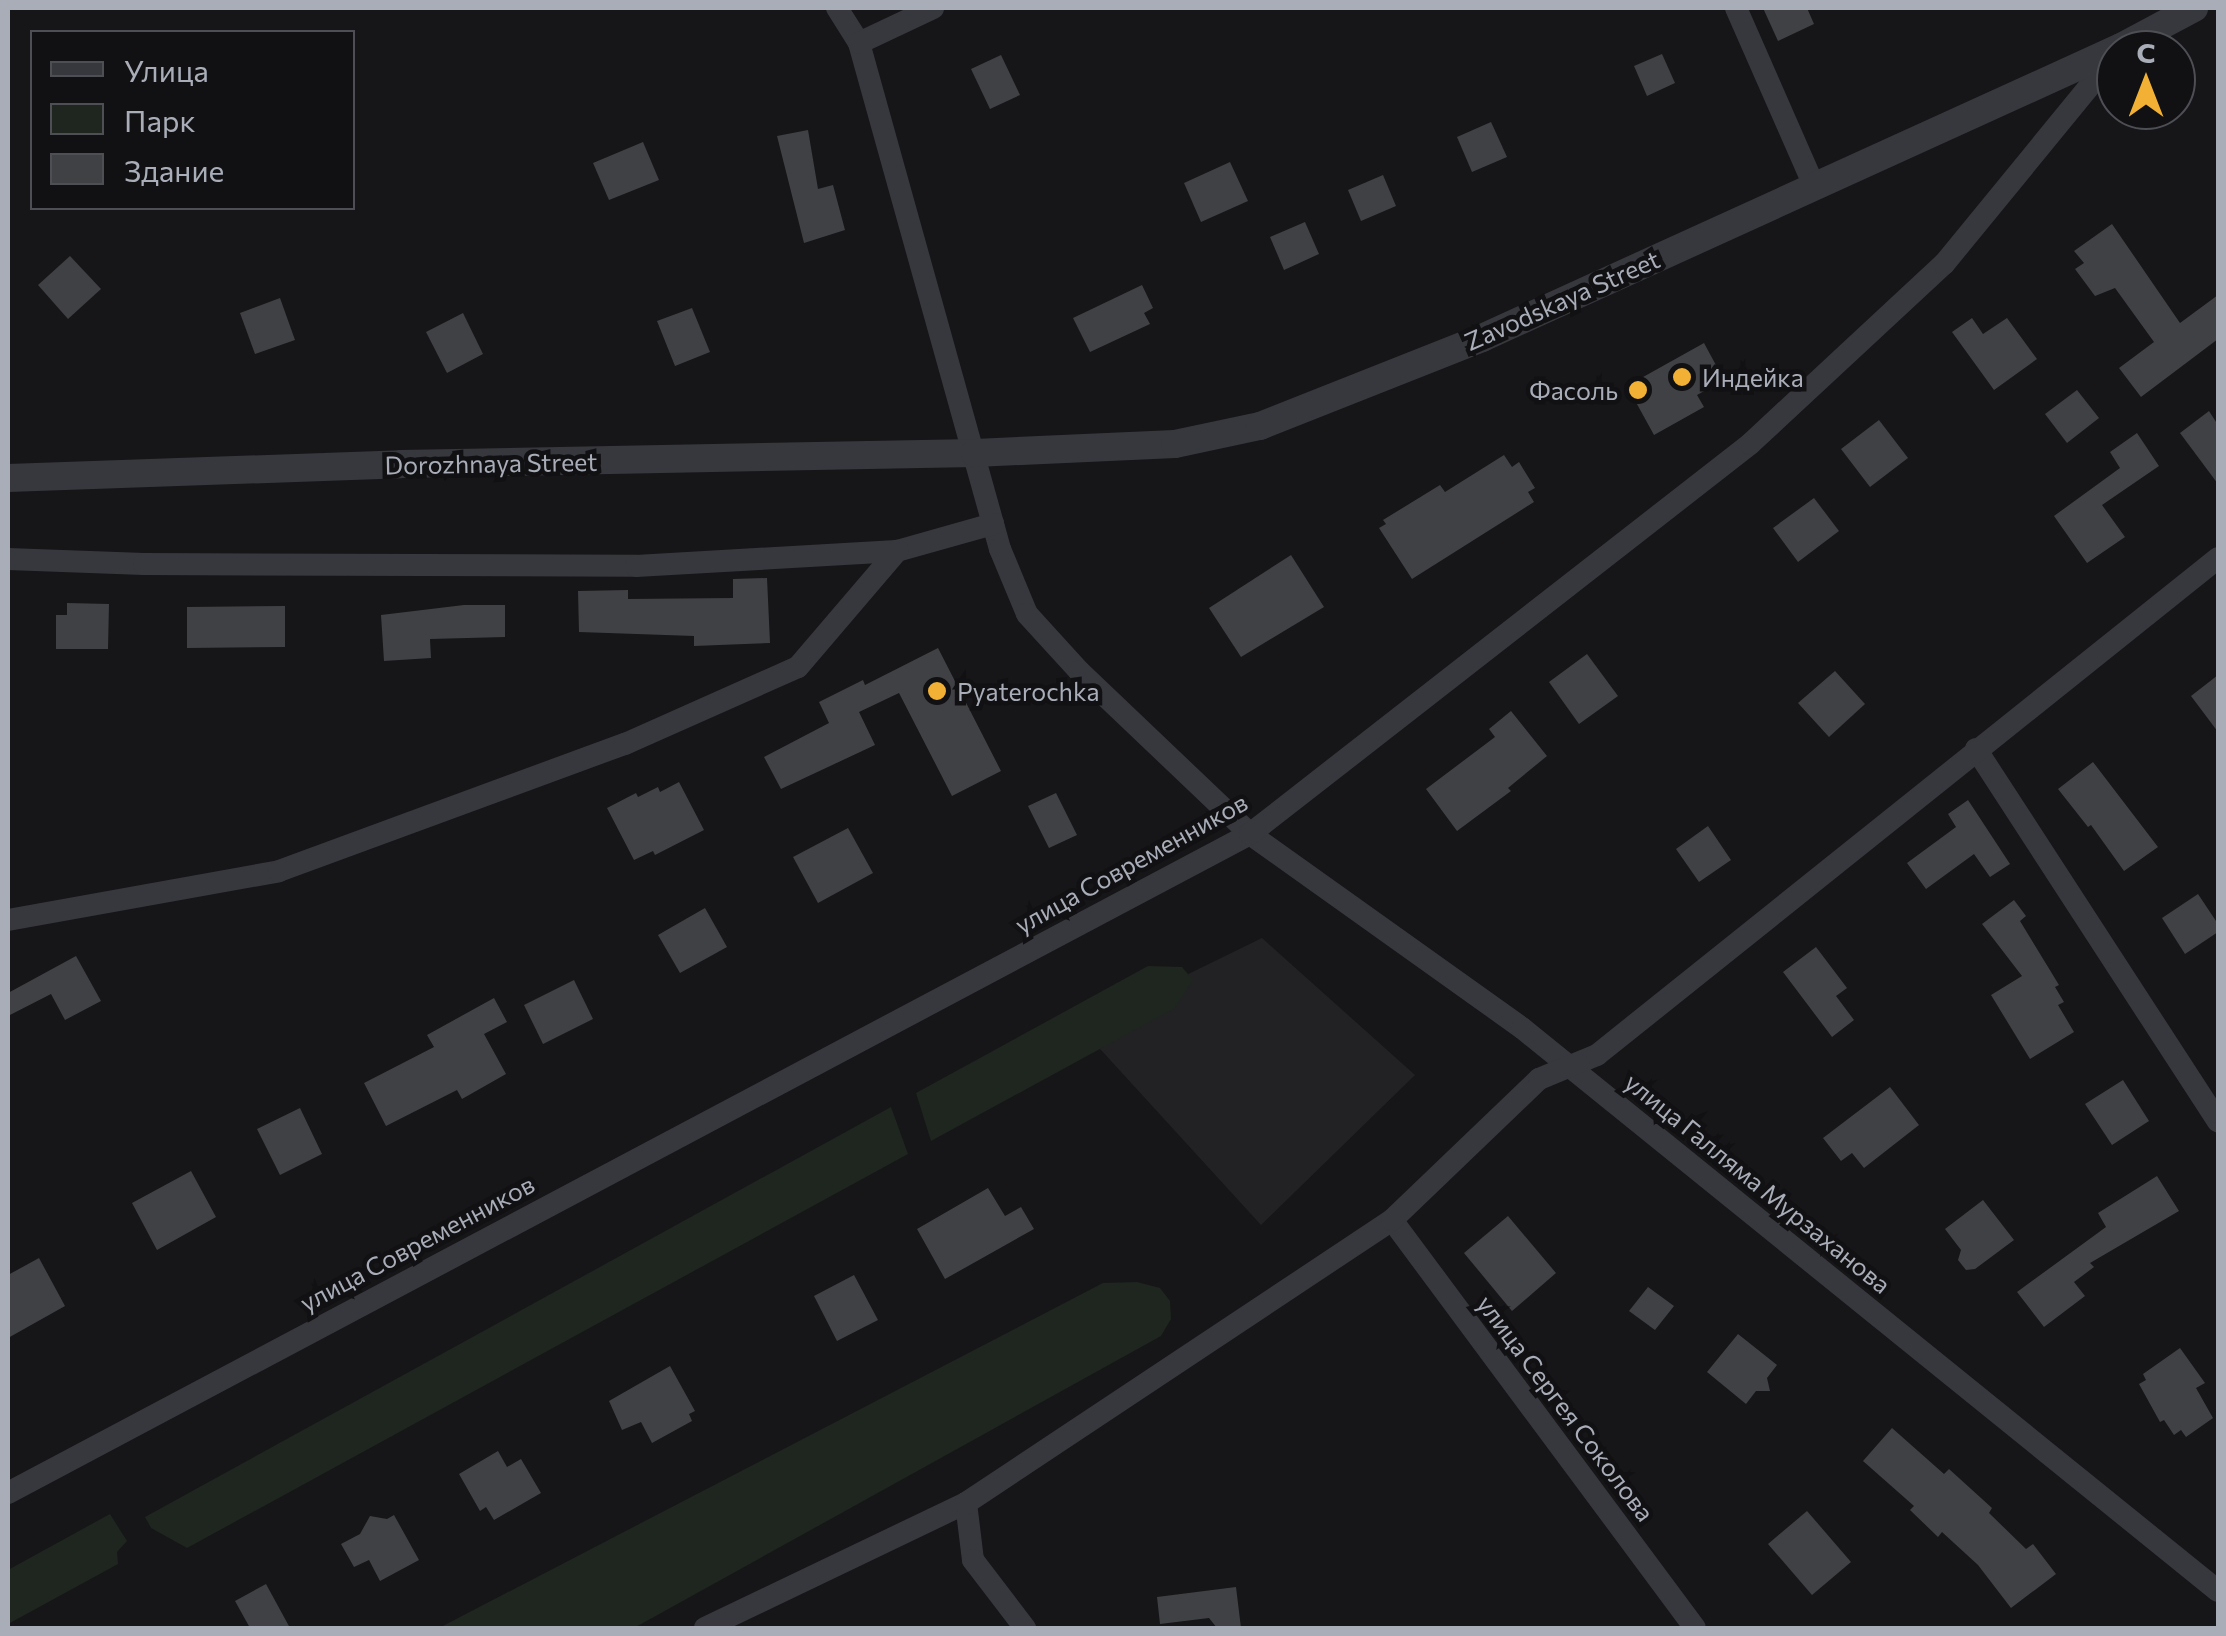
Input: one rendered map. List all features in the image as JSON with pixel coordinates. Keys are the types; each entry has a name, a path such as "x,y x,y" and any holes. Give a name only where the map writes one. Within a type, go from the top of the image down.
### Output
{"street":[{"name":"улица Галляма Мурзаханова","path":"837,8 858,43 993,524 1028,614 1079,670 1250,834 1568,1066 2218,1592"},
{"path":"858,43 933,8"},
{"path":"1736,8 1814,186"},
{"name":"Zavodskaya Street","path":"2155,30 2194,8"},
{"name":"Zavodskaya Street","path":"975,453 1175,444 1260,426 1482,338 2096,60"},
{"name":"улица Современников","path":"8,1493 1250,834 1750,444 1944,264 2096,78"},
{"name":"Dorozhnaya Street","path":"8,478 381,465 975,453"},
{"path":"8,559 144,564 636,566 897,551 993,524"},
{"path":"8,920 279,871 625,744 798,668 897,551"},
{"path":"704,1628 966,1503 1392,1220 1540,1079 1597,1055 2218,558"},
{"path":"1976,749 2218,1121"},
{"name":"улица Сергея Соколова","path":"1392,1220 1695,1628"},
{"path":"966,1503 973,1560 1025,1628"}],"shaded area":[{"path":"1262,938 1415,1075 1261,1225 1080,1027"}],"green space":[{"path":"1148,966 1182,967 1193,980 1175,1008 931,1141 916,1093"},
{"path":"891,1107 908,1154 187,1548 151,1528 145,1517"},
{"path":"1137,1282 1160,1288 1170,1301 1171,1319 1161,1336 634,1628 439,1628 1103,1283"},
{"path":"110,1514 127,1541 117,1552 118,1564 8,1624 8,1570"}],"building":[{"path":"1763,8 1807,8 1814,24 1778,41"},
{"path":"1662,54 1675,83 1647,96 1634,66"},
{"path":"1001,55 1020,95 990,109 971,69"},
{"path":"1491,122 1507,157 1472,172 1457,137"},
{"path":"808,130 818,189 833,185 845,230 804,243 777,136"},
{"path":"643,142 659,180 609,200 593,163"},
{"path":"1230,162 1248,201 1201,222 1184,183"},
{"path":"1383,175 1396,206 1361,221 1348,190"},
{"path":"1305,222 1319,254 1284,270 1270,237"},
{"path":"2112,224 2180,323 2218,295 2218,339 2141,397 2119,368 2154,342 2115,288 2095,296 2075,269 2084,263 2074,251"},
{"path":"70,256 101,289 68,319 38,285"},
{"path":"1142,285 1153,308 1144,313 1150,324 1090,352 1073,318"},
{"path":"280,298 295,340 255,354 240,313"},
{"path":"692,308 710,352 675,366 657,321"},
{"path":"463,313 483,354 447,373 426,332"},
{"path":"1972,318 1983,334 2007,318 2037,359 1994,390 1952,332"},
{"path":"1704,343 1724,380 1697,395 1704,407 1654,435 1627,386"},
{"path":"2077,390 2099,418 2067,443 2045,414"},
{"path":"2209,411 2218,425 2218,484 2180,433"},
{"path":"1879,420 1908,458 1870,487 1841,449"},
{"path":"2137,433 2159,466 2102,505 2125,537 2087,563 2054,516 2120,468 2110,452"},
{"path":"1504,455 1512,467 1519,462 1535,488 1528,492 1534,502 1412,579 1379,528 1386,524 1383,520 1440,485 1445,492"},
{"path":"1814,498 1839,531 1798,562 1773,528"},
{"path":"1291,555 1324,607 1241,657 1209,608"},
{"path":"767,578 770,643 694,646 694,636 579,632 578,591 628,590 628,599 733,598 733,579"},
{"path":"67,603 109,604 108,649 56,649 56,615 67,615"},
{"path":"464,605 505,605 505,637 430,639 431,658 384,661 381,615"},
{"path":"285,606 285,647 187,648 187,607"},
{"path":"938,648 1001,771 952,796 899,693 859,712 875,745 781,789 764,757 829,723 819,702 863,680 865,685"},
{"path":"1587,654 1618,696 1579,724 1549,682"},
{"path":"1835,671 1865,704 1829,737 1798,703"},
{"path":"2218,675 2218,732 2191,696"},
{"path":"1511,711 1547,756 1508,788 1511,791 1457,831 1426,789 1495,737 1489,729"},
{"path":"2093,762 2158,847 2124,871 2091,825 2088,827 2058,789"},
{"path":"679,782 704,830 655,855 653,851 634,860 607,808 636,793 638,797 658,787 660,792"},
{"path":"1056,793 1077,835 1049,848 1028,806"},
{"path":"1968,800 2010,864 1990,877 1974,854 1926,889 1907,863 1956,827 1948,814"},
{"path":"1708,826 1731,860 1699,882 1676,849"},
{"path":"848,828 873,873 818,903 793,857"},
{"path":"2198,894 2218,924 2218,932 2185,954 2162,918"},
{"path":"2014,900 2026,916 2020,921 2059,985 2055,987 2064,1002 2058,1005 2074,1032 2030,1059 1991,995 2022,976 1982,924"},
{"path":"705,908 727,947 680,973 658,935"},
{"path":"1816,947 1847,988 1836,996 1854,1020 1832,1037 1783,972"},
{"path":"76,956 101,1001 65,1020 51,994 8,1016 8,993"},
{"path":"574,980 593,1019 543,1044 524,1005"},
{"path":"494,998 507,1022 484,1034 506,1074 462,1099 457,1090 386,1126 364,1083 434,1047 427,1035"},
{"path":"2123,1080 2149,1121 2112,1145 2085,1104"},
{"path":"1890,1087 1919,1125 1864,1168 1852,1153 1841,1161 1823,1138"},
{"path":"300,1108 322,1154 280,1175 257,1129"},
{"path":"191,1171 216,1217 157,1250 132,1203"},
{"path":"2157,1176 2179,1211 2090,1263 2094,1267 2074,1282 2085,1296 2044,1327 2017,1292 2106,1227 2098,1213"},
{"path":"988,1188 1005,1216 1021,1207 1034,1229 945,1279 917,1229"},
{"path":"1983,1200 2014,1240 1975,1269 1966,1270 1958,1260 1961,1250 1945,1229"},
{"path":"1508,1216 1556,1273 1512,1311 1464,1253"},
{"path":"39,1258 65,1306 8,1338 8,1275"},
{"path":"854,1275 878,1320 837,1341 814,1296"},
{"path":"1648,1287 1674,1306 1655,1330 1629,1311"},
{"path":"1738,1334 1777,1365 1767,1378 1770,1391 1756,1391 1746,1404 1707,1372"},
{"path":"2180,1348 2205,1383 2196,1388 2213,1418 2186,1437 2181,1430 2174,1435 2164,1420 2160,1422 2139,1384 2146,1380 2143,1374"},
{"path":"670,1366 695,1411 689,1414 692,1421 652,1443 641,1422 622,1430 609,1401"},
{"path":"1892,1428 1944,1474 1949,1469 1992,1508 1989,1513 2026,1549 2033,1544 2056,1574 2011,1608 1978,1565 1942,1532 1938,1537 1910,1510 1914,1506 1863,1461"},
{"path":"498,1451 507,1467 521,1459 541,1493 494,1520 486,1507 480,1511 459,1474"},
{"path":"1807,1511 1851,1562 1812,1595 1768,1544"},
{"path":"394,1515 419,1560 380,1581 369,1560 354,1567 341,1544 360,1534 370,1516 387,1519"},
{"path":"266,1584 290,1628 250,1628 235,1601"},
{"path":"1236,1587 1241,1628 1217,1628 1209,1618 1160,1624 1157,1597"}],"place":[{"name":"Индейка","path":"1682,377"},
{"name":"Фасоль","path":"1638,390"},
{"name":"Pyaterochka","path":"937,691"}]}
